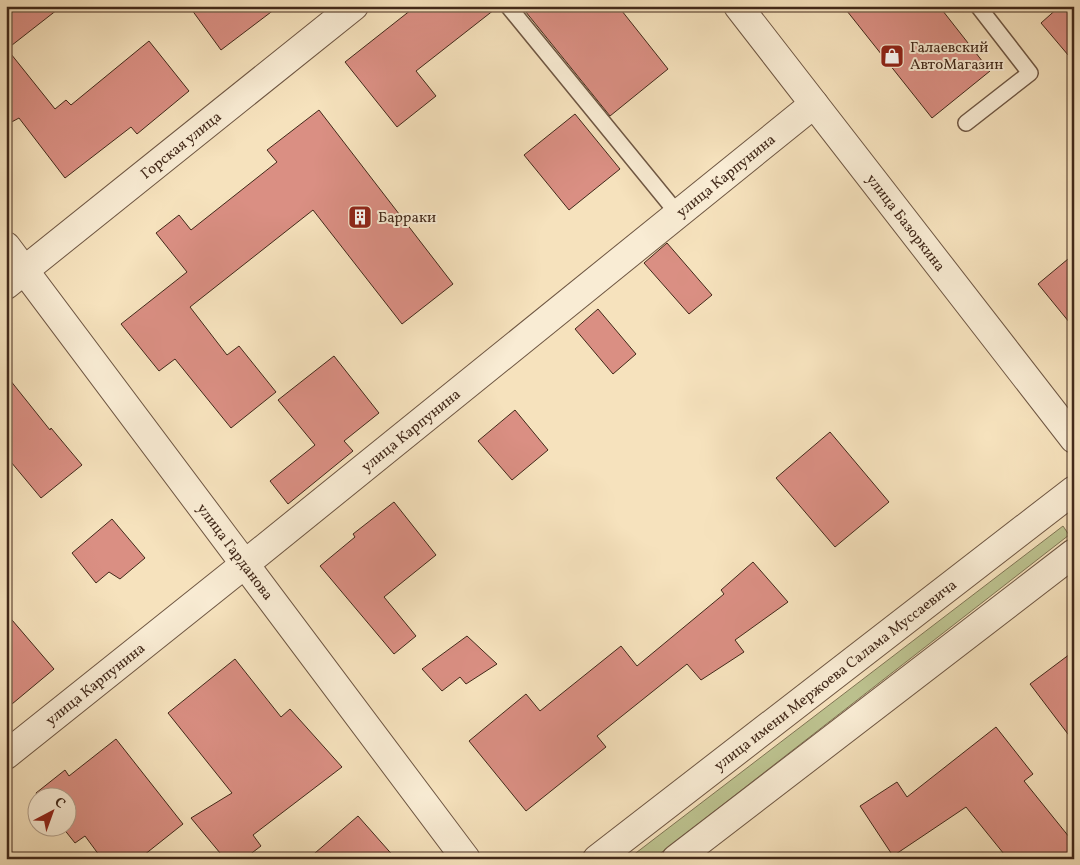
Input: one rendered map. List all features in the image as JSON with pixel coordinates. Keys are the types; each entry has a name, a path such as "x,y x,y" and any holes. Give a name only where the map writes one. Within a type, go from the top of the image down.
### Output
{"street":[{"name":"Горская улица","path":"16,278 354,6"},
{"name":"улица Базоркина","path":"738,6 1074,439"},
{"name":"улица Карпунина","path":"6,755 814,104"},
{"name":"улица Гарданова","path":"6,246 16,278 245,564 466,859"},
{"name":"улица имени Мержоева Салама Муссаевича","path":"597,859 1074,490"},
{"path":"676,859 1074,553"}],"lane":[{"path":"508,6 678,214"},
{"path":"966,123 1030,73 978,6"}],"green space":[{"path":"1063,526 1069,535 653,859 628,859"}],"building":[{"path":"6,6 62,6 7,49 55,109 66,100 71,105 149,41 189,91 137,134 131,127 65,178 19,118 6,125"},
{"path":"189,6 279,6 221,50"},
{"path":"416,6 499,6 416,71 436,96 397,127 345,62"},
{"path":"521,6 618,6 668,69 610,116"},
{"path":"843,6 939,6 990,71 932,118"},
{"path":"1060,6 1074,6 1074,62 1041,23"},
{"path":"319,110 453,284 402,324 313,210 190,307 227,355 239,346 276,392 231,428 175,359 159,371 121,324 187,272 156,233 179,215 191,230 277,162 267,150"},
{"path":"575,114 620,169 569,210 524,155"},
{"path":"667,243 712,295 689,314 644,263"},
{"path":"1074,254 1074,328 1038,284"},
{"path":"598,309 636,354 613,374 575,329"},
{"path":"334,356 379,413 344,441 353,451 288,504 270,481 315,445 278,400"},
{"path":"6,375 50,430 51,428 82,465 41,498 6,456"},
{"path":"515,410 548,450 512,480 478,441"},
{"path":"830,432 889,502 835,547 776,478"},
{"path":"394,502 436,555 384,597 416,636 394,654 320,566 355,537 353,534"},
{"path":"112,519 145,558 120,579 109,572 96,583 72,553"},
{"path":"753,562 788,602 735,640 744,652 701,680 687,664 597,736 606,747 526,811 469,741 526,694 540,711 621,646 637,666 724,594 721,590"},
{"path":"6,613 54,669 6,709"},
{"path":"467,636 497,664 466,684 460,677 442,691 422,669"},
{"path":"1074,651 1074,742 1030,684"},
{"path":"235,659 281,717 290,709 342,767 253,835 261,846 244,859 225,859 191,818 232,793 168,713"},
{"path":"996,727 1033,774 1024,781 1074,843 1074,859 1008,859 966,807 893,856 860,806 897,782 907,797"},
{"path":"116,739 183,824 139,859 102,859 85,836 75,843 71,838 78,838 78,788 42,788 65,770 69,776"},
{"path":"358,816 396,859 308,859"}],"place":[{"name":"Галаевский АвтоМагазин","path":"892,56"},
{"name":"Барраки","path":"360,217"}]}
